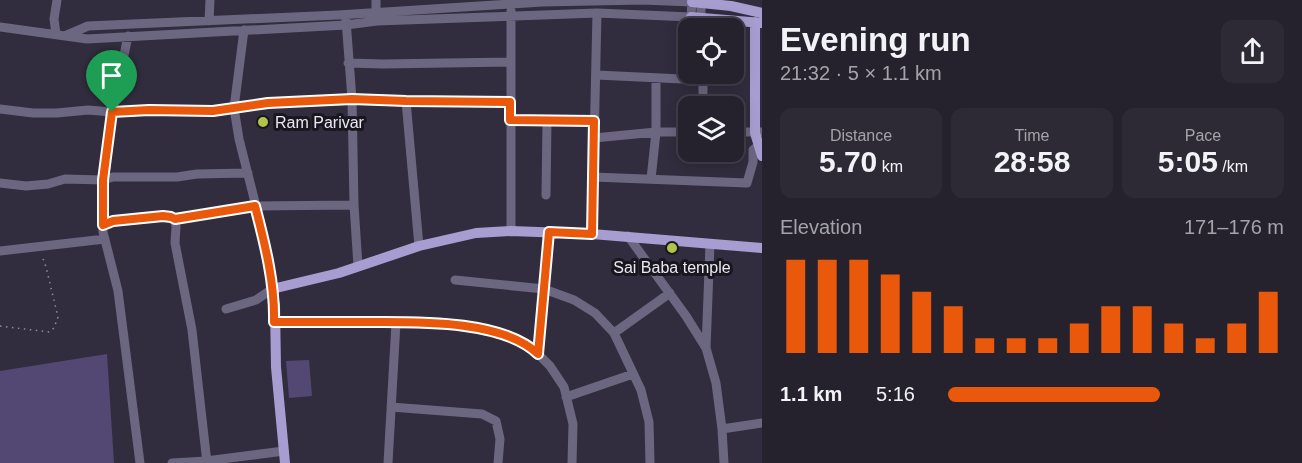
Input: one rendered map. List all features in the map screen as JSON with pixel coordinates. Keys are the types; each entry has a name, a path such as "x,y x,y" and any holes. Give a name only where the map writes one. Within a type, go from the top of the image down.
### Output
{"main road":[{"path":"696,1 731,6 760,19"},
{"path":"744,20 760,19"},
{"path":"760,19 759,145 762,156"},
{"path":"285,463 272,289 339,273 419,246 476,233 511,231 592,234 762,248"}],"street":[{"path":"56,34 54,19 57,0"},
{"path":"209,21 210,0"},
{"path":"376,0 376,17"},
{"path":"0,27 87,39 244,30 376,17 454,4 511,4 542,1 696,1 697,18"},
{"path":"511,4 511,231"},
{"path":"376,17 597,13 678,19"},
{"path":"592,234 597,13"},
{"path":"67,35 88,26 209,21 346,20"},
{"path":"346,20 352,99 354,205 358,266"},
{"path":"226,309 256,300 272,289 234,108 244,30"},
{"path":"128,36 112,112 103,180 103,225 118,291 140,463"},
{"path":"348,63 510,63"},
{"path":"596,75 678,78"},
{"path":"651,178 656,132 656,79"},
{"path":"0,109 33,113 88,110 112,112 213,111 268,103 352,99 510,102"},
{"path":"406,101 419,246"},
{"path":"510,120 594,121"},
{"path":"546,195 547,121"},
{"path":"594,138 678,132"},
{"path":"593,177 747,183 753,162 753,150 759,145"},
{"path":"0,183 26,186 48,184 65,179 103,180 113,177 177,177 197,174 248,173"},
{"path":"103,225 113,221 163,216 175,219 255,206 354,205"},
{"path":"175,219 175,243 192,330 206,462"},
{"path":"538,354 549,232"},
{"path":"628,236 670,293 706,348 716,382 724,463"},
{"path":"0,251 105,239"},
{"path":"706,348 710,244"},
{"path":"455,280 544,289 574,300 595,313 614,333 641,390 648,422 650,463"},
{"path":"614,333 670,293"},
{"path":"274,322 439,324 472,327 504,335 533,349 550,366 564,387 573,424 572,463"},
{"path":"388,463 396,322"},
{"path":"567,397 633,374"},
{"path":"391,407 482,414 496,421 500,439 498,463"},
{"path":"722,429 762,423"},
{"path":"172,463 206,462 284,451"}],"path":[{"path":"0,326 49,332 54,328 58,317 42,259 41,246"}],"shaded area":[{"path":"107,354 114,463 0,463 0,371"},
{"path":"309,360 312,396 289,398 286,361"}],"place":[{"name":"Ram Parivar","path":"263,122"},
{"name":"Sai Baba temple","path":"672,248"}],"route":[{"path":"352,99 510,102 510,120 594,121 592,234 549,232 538,354 533,349 504,335 472,327 396,322 274,322 275,306 255,206 175,219 163,216 113,221 103,225 103,180 112,112 213,111 268,103 352,99"}]}
